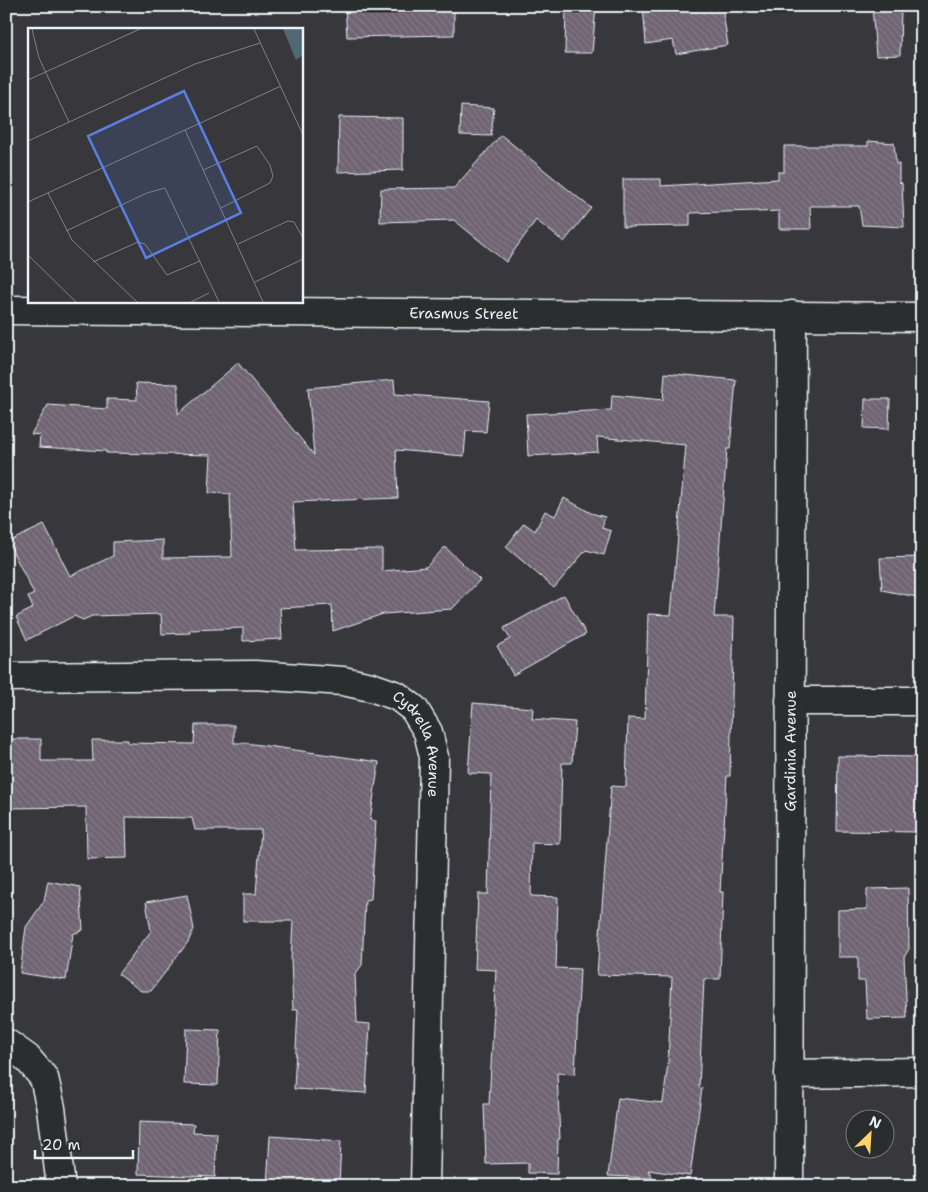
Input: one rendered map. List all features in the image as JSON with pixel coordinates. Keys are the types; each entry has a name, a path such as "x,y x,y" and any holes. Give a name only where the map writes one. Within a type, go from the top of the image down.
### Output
{"street":[{"name":"Erasmus Street","path":"6,310 922,317"},
{"name":"Gardinia Avenue","path":"789,1186 792,316"},
{"name":"Cydrella Avenue","path":"6,677 255,675 343,681 371,686 397,696 414,709 428,732 434,757 425,1186"},
{"path":"790,701 922,701"},
{"path":"6,1043 27,1058 44,1078 51,1108 61,1186"},
{"path":"789,1074 922,1072"}],"building":[{"path":"345,6 454,6 454,35 347,37"},
{"path":"566,6 596,6 592,53 565,53"},
{"path":"643,6 722,6 728,45 676,54 673,40 646,44"},
{"path":"872,6 901,6 900,55 876,56"},
{"path":"461,106 494,108 491,136 460,135"},
{"path":"339,117 403,118 403,170 338,172"},
{"path":"501,135 591,208 564,242 536,220 506,262 454,220 380,222 381,189 454,188"},
{"path":"868,141 894,143 896,164 899,164 899,182 902,183 904,227 862,225 859,206 810,206 811,229 779,229 779,211 690,213 690,226 623,227 623,179 661,179 661,186 778,179 778,172 784,172 784,146 868,146"},
{"path":"238,363 314,455 308,388 394,380 395,394 489,401 486,432 466,431 464,456 396,450 398,498 293,502 296,550 382,549 382,571 426,567 445,547 480,580 452,609 383,614 333,631 332,605 280,608 282,639 243,641 243,628 190,630 190,633 162,634 161,614 92,616 83,620 74,616 27,640 16,617 33,608 28,597 34,594 8,542 44,525 70,576 113,556 113,542 163,540 163,558 232,557 230,494 209,493 211,455 106,453 106,451 39,447 40,435 31,434 48,405 107,409 107,399 137,400 136,383 178,384 178,414"},
{"path":"665,373 736,380 730,449 727,449 714,617 734,617 730,776 727,776 720,892 723,892 720,979 704,979 699,1087 702,1088 690,1176 648,1170 653,1178 608,1176 618,1098 663,1103 668,1063 672,977 597,975 611,786 626,787 628,718 645,719 648,614 671,615 686,445 597,437 598,452 528,456 526,414 611,410 612,395 663,400"},
{"path":"865,399 890,399 889,429 864,428"},
{"path":"564,498 591,513 605,517 602,528 611,531 604,555 586,550 554,588 506,547 524,523 535,531 545,511 555,516"},
{"path":"922,557 922,598 882,590 880,558"},
{"path":"564,595 586,634 513,675 497,646 510,639 504,628"},
{"path":"473,703 533,708 532,719 575,722 572,763 562,763 560,844 532,843 531,896 558,897 556,968 580,969 575,1074 557,1073 560,1139 558,1139 557,1174 528,1173 528,1163 486,1164 484,1104 489,1104 496,970 475,969 478,894 488,894 491,774 468,773"},
{"path":"195,725 234,725 234,743 246,743 379,762 370,820 376,821 371,899 365,900 362,965 355,974 357,1023 370,1024 366,1093 294,1089 298,1009 293,1010 291,959 293,921 243,921 243,894 256,894 261,830 195,830 192,818 126,817 127,858 87,859 86,807 6,808 6,739 41,739 41,761 93,761 92,740 128,740 128,743 194,744"},
{"path":"838,756 922,757 922,832 837,831"},
{"path":"48,881 80,887 83,930 73,934 66,980 20,973 26,927 44,901"},
{"path":"908,888 909,949 904,957 907,1018 867,1019 865,981 858,981 858,957 838,957 838,910 867,909 867,889"},
{"path":"187,895 194,929 188,942 151,991 141,991 118,974 151,931 146,902"},
{"path":"186,1029 220,1030 218,1085 184,1084"},
{"path":"139,1122 194,1124 193,1132 217,1133 215,1177 138,1174"},
{"path":"270,1136 341,1141 339,1186 267,1186"}]}
